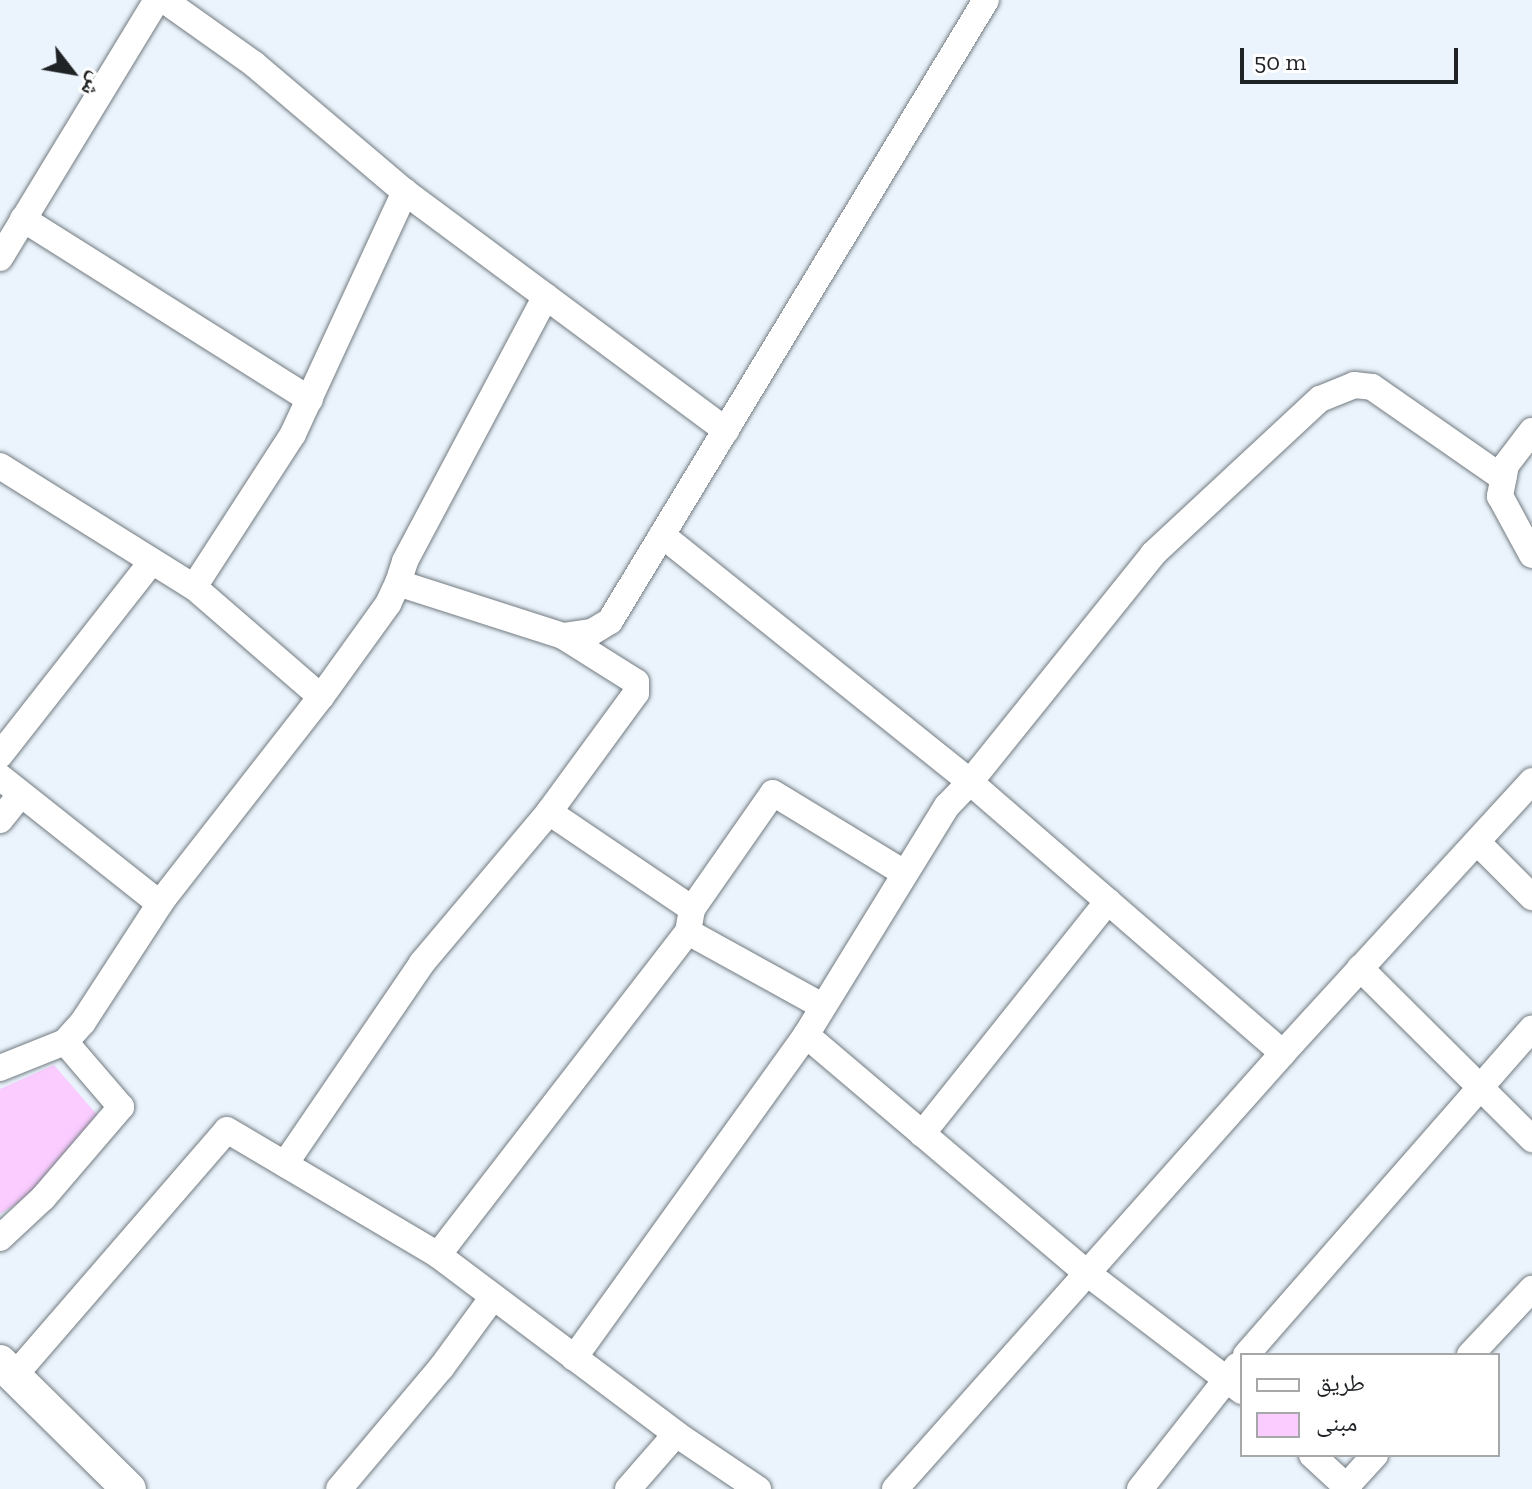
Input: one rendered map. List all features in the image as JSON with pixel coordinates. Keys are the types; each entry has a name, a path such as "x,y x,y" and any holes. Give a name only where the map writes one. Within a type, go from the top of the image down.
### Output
{"street":[{"path":"0,258 157,0"},
{"path":"164,0 254,64 405,192 726,430"},
{"path":"563,636 592,632 610,621 986,0"},
{"path":"194,587 293,434 405,192"},
{"path":"23,219 310,400"},
{"path":"0,1068 65,1042 83,1022 160,904 321,697 388,604 405,561 546,296"},
{"path":"574,1358 806,1035 947,806 970,782 1153,554 1320,399 1354,385 1372,387 1503,478"},
{"path":"1532,431 1506,465 1500,496 1532,555"},
{"path":"0,466 194,587 321,697"},
{"path":"662,535 970,782 1283,1053"},
{"path":"0,755 152,561"},
{"path":"285,1164 422,963 549,812 638,688 624,674 563,636 398,583"},
{"path":"895,1489 1283,1053 1532,781"},
{"path":"0,820 10,785 160,904"},
{"path":"438,1255 690,920 773,793 904,873"},
{"path":"549,812 690,920 822,1006"},
{"path":"1477,842 1532,897"},
{"path":"922,1134 1108,901"},
{"path":"1360,968 1532,1139"},
{"path":"1248,1353 1532,1028"},
{"path":"806,1035 1087,1273 1237,1376 1140,1489"},
{"path":"0,1238 43,1198 121,1107 65,1042"},
{"path":"129,1489 7,1369 227,1130 438,1255 676,1434 758,1489"},
{"path":"1472,1353 1532,1289"},
{"path":"339,1489 441,1368 493,1297"},
{"path":"628,1489 676,1434"},
{"path":"1314,1457 1346,1488 1373,1457"}],"building":[{"path":"54,1065 99,1117 41,1189 0,1214 0,1089"}]}
